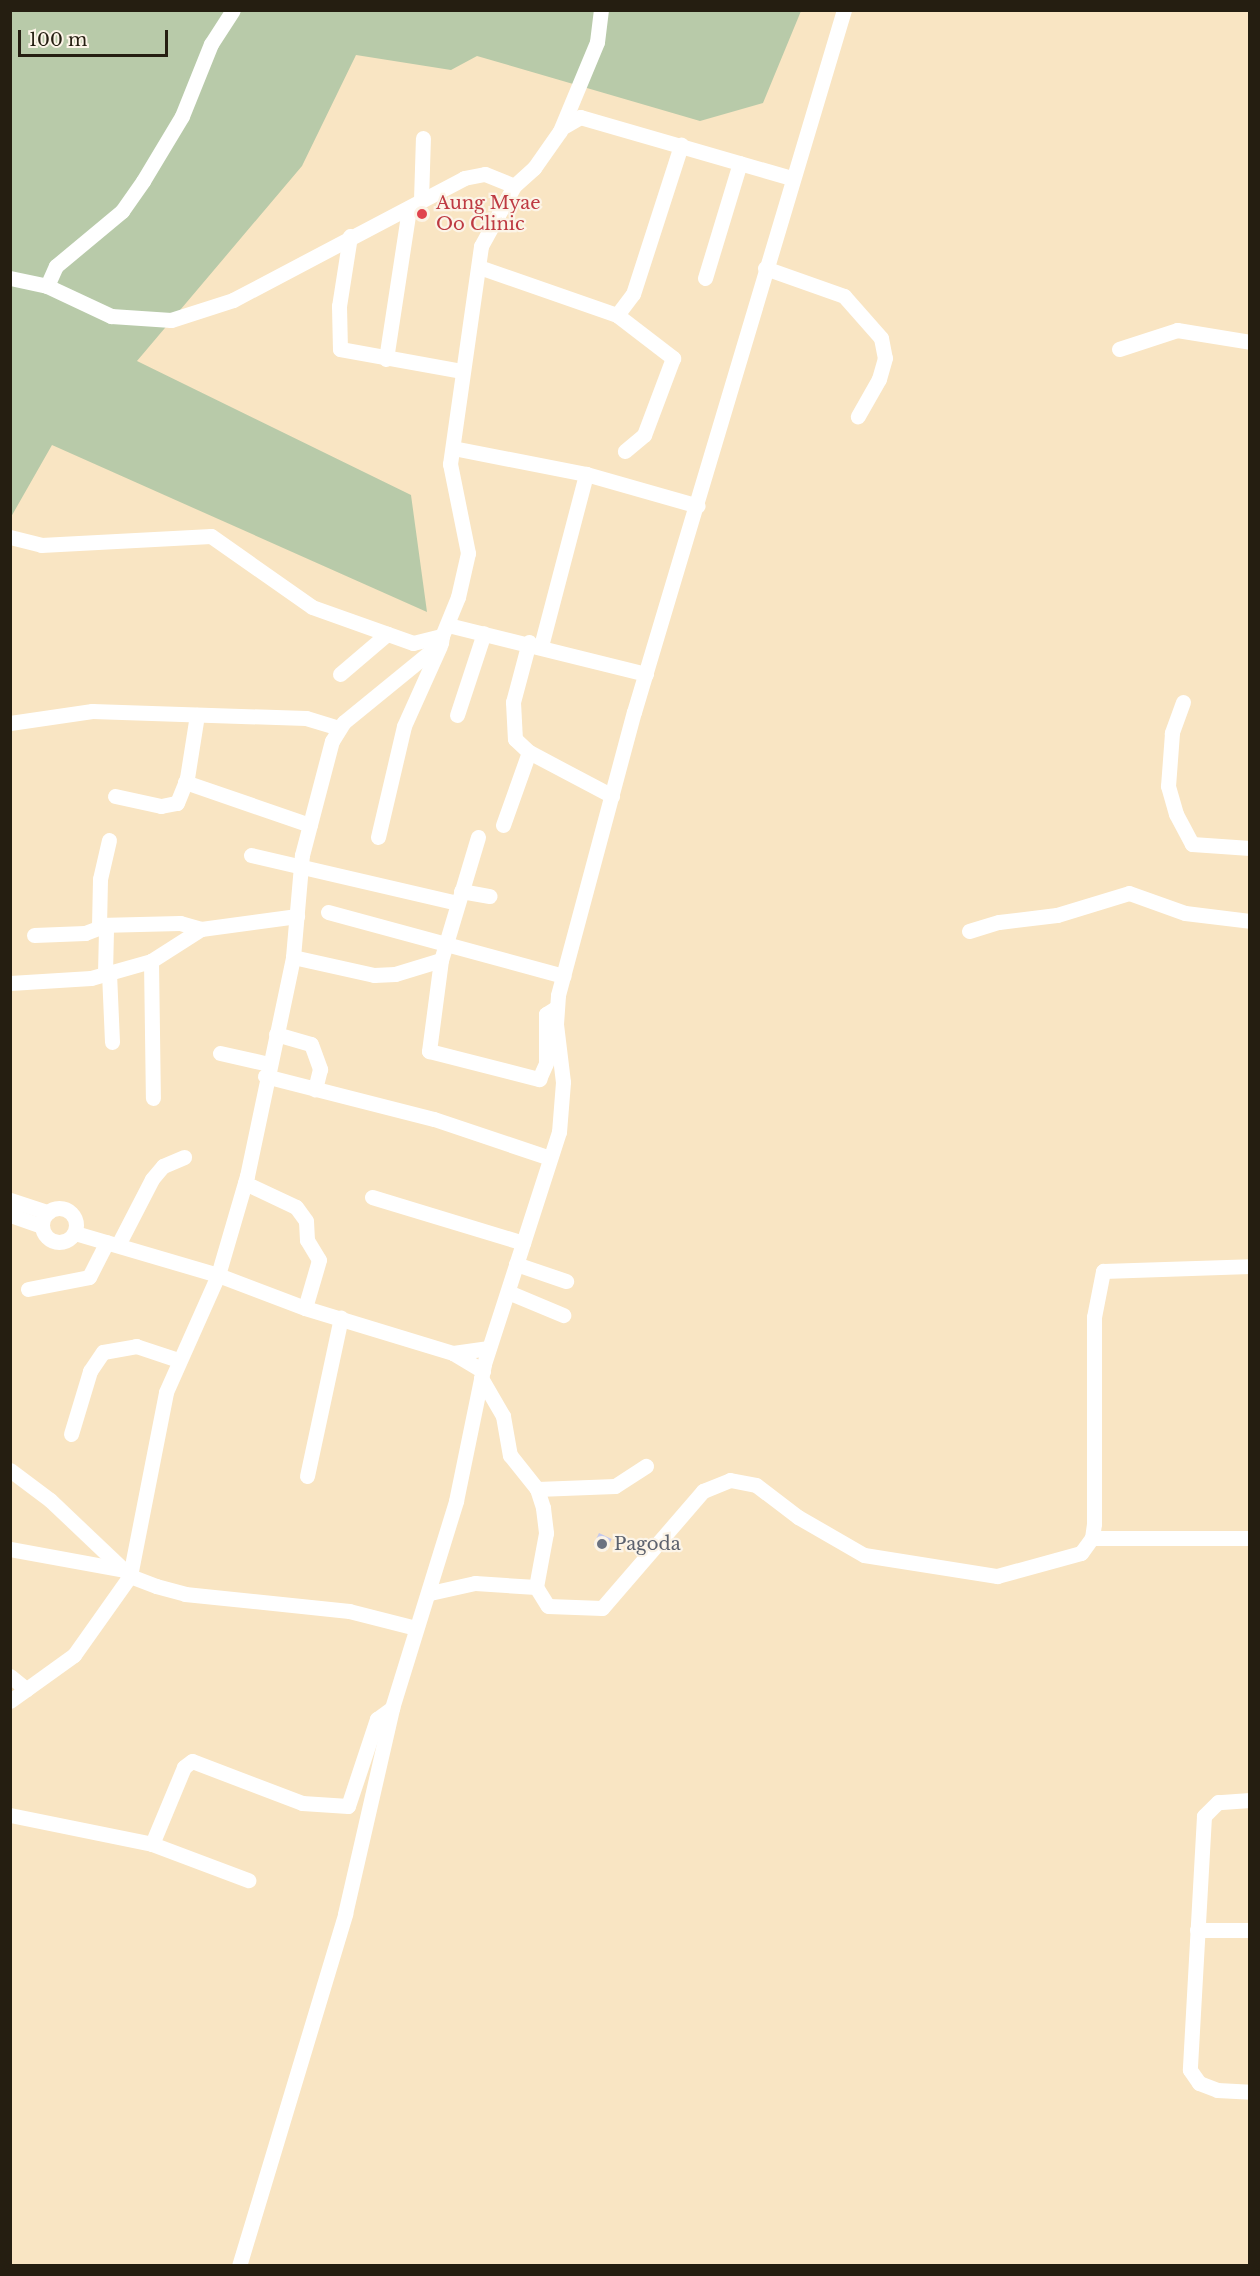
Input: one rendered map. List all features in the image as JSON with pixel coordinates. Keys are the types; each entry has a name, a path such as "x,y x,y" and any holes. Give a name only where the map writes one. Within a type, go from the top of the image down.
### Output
{"street":[{"path":"47,286 56,266 122,211 143,181 182,117 211,44 233,10"},
{"path":"378,837 404,726 444,635 468,553 450,464 461,371 480,267 481,246 514,186 534,168 560,131 578,93 597,42 601,10"},
{"path":"239,2265 345,1914 392,1708 416,1628 430,1593 456,1501 489,1348 559,1132 563,1082 557,1007 563,976 646,674 698,506 791,178 844,10"},
{"path":"578,93 606,125"},
{"path":"560,131 580,117 791,178"},
{"path":"387,359 415,204 423,138"},
{"path":"617,315 633,294 681,145"},
{"path":"705,278 740,163"},
{"path":"10,278 47,286 111,316 171,320 233,300 350,236 464,178 485,174 514,186"},
{"path":"350,236 336,341 340,348 387,359 461,371"},
{"path":"480,267 617,315 673,358 644,435 625,451"},
{"path":"765,268 844,296 881,338 885,358 879,379 858,416"},
{"path":"1119,349 1178,330 1250,342"},
{"path":"453,448 586,474 698,506"},
{"path":"586,474 512,725 515,739 529,752 612,796"},
{"path":"10,537 41,545 211,536 295,599 413,643 444,635 484,633 535,644 646,674"},
{"path":"457,715 484,633"},
{"path":"340,674 387,634"},
{"path":"10,1701 74,1655 127,1573 166,1392 178,1360 218,1275 245,1183 267,1070 293,957 302,864 310,825 339,728 444,635"},
{"path":"1183,702 1172,733 1169,775 1176,814 1192,844 1250,848"},
{"path":"10,723 75,712 306,718 339,728"},
{"path":"115,796 172,806 185,782 197,715"},
{"path":"503,825 529,752"},
{"path":"185,782 310,825"},
{"path":"478,837 441,960 429,1051 539,1080 546,1063 546,1014 557,1007"},
{"path":"109,840 98,900 104,928 112,1042"},
{"path":"251,855 460,897 490,896"},
{"path":"969,931 999,922 1057,915 1129,893 1185,913 1250,921"},
{"path":"328,912 446,941 563,976"},
{"path":"34,935 85,933 104,928 180,923 201,929 297,916"},
{"path":"10,983 107,973 151,961 201,929"},
{"path":"293,957 374,975 395,974 441,960"},
{"path":"151,961 153,1098"},
{"path":"276,1034 311,1044 320,1069 315,1089"},
{"path":"220,1053 315,1089 434,1119 550,1158"},
{"path":"28,1289 89,1277 152,1179 163,1166 184,1157"},
{"path":"245,1183 296,1207 306,1221 307,1240 319,1260 304,1308"},
{"path":"372,1197 523,1243"},
{"path":"10,1200 48,1212 70,1212 75,1233"},
{"path":"42,1226 48,1212"},
{"path":"10,1215 42,1226 56,1242 75,1233 218,1275 304,1308 453,1353 482,1375 500,1409 510,1455 537,1490 546,1533 536,1587 548,1606 602,1608 703,1491 730,1480 756,1485 798,1517 875,1557 997,1576 1081,1553 1092,1538 1094,1317 1103,1271 1250,1266"},
{"path":"516,1264 566,1281"},
{"path":"508,1292 562,1315"},
{"path":"307,1476 341,1318"},
{"path":"71,1434 90,1371 103,1352 136,1346 178,1360"},
{"path":"453,1353 489,1348"},
{"path":"537,1490 615,1486 646,1466"},
{"path":"10,1470 50,1500 127,1573"},
{"path":"1092,1538 1250,1538"},
{"path":"10,1549 127,1573 185,1594 349,1611 416,1628"},
{"path":"430,1593 475,1583 536,1587"},
{"path":"10,1677 26,1689"},
{"path":"152,1844 184,1767 192,1761 302,1803 348,1806 377,1719 392,1708"},
{"path":"1250,1800 1218,1802 1209,1806 1204,1816 1190,2070 1199,2083 1217,2090 1250,2092"},
{"path":"10,1815 152,1844 248,1880"},
{"path":"1197,1930 1250,1930"}],"green space":[{"path":"11,11 801,11 763,103 700,121 477,56 451,70 356,55 302,166 137,361 411,495 427,612 52,445 11,517"}],"building":[{"name":"Pagoda","path":"599,1533 612,1539 606,1551 594,1545"}],"place":[{"name":"Aung Myae Oo Clinic","path":"422,214"},
{"name":"Pagoda","path":"602,1544"}]}
